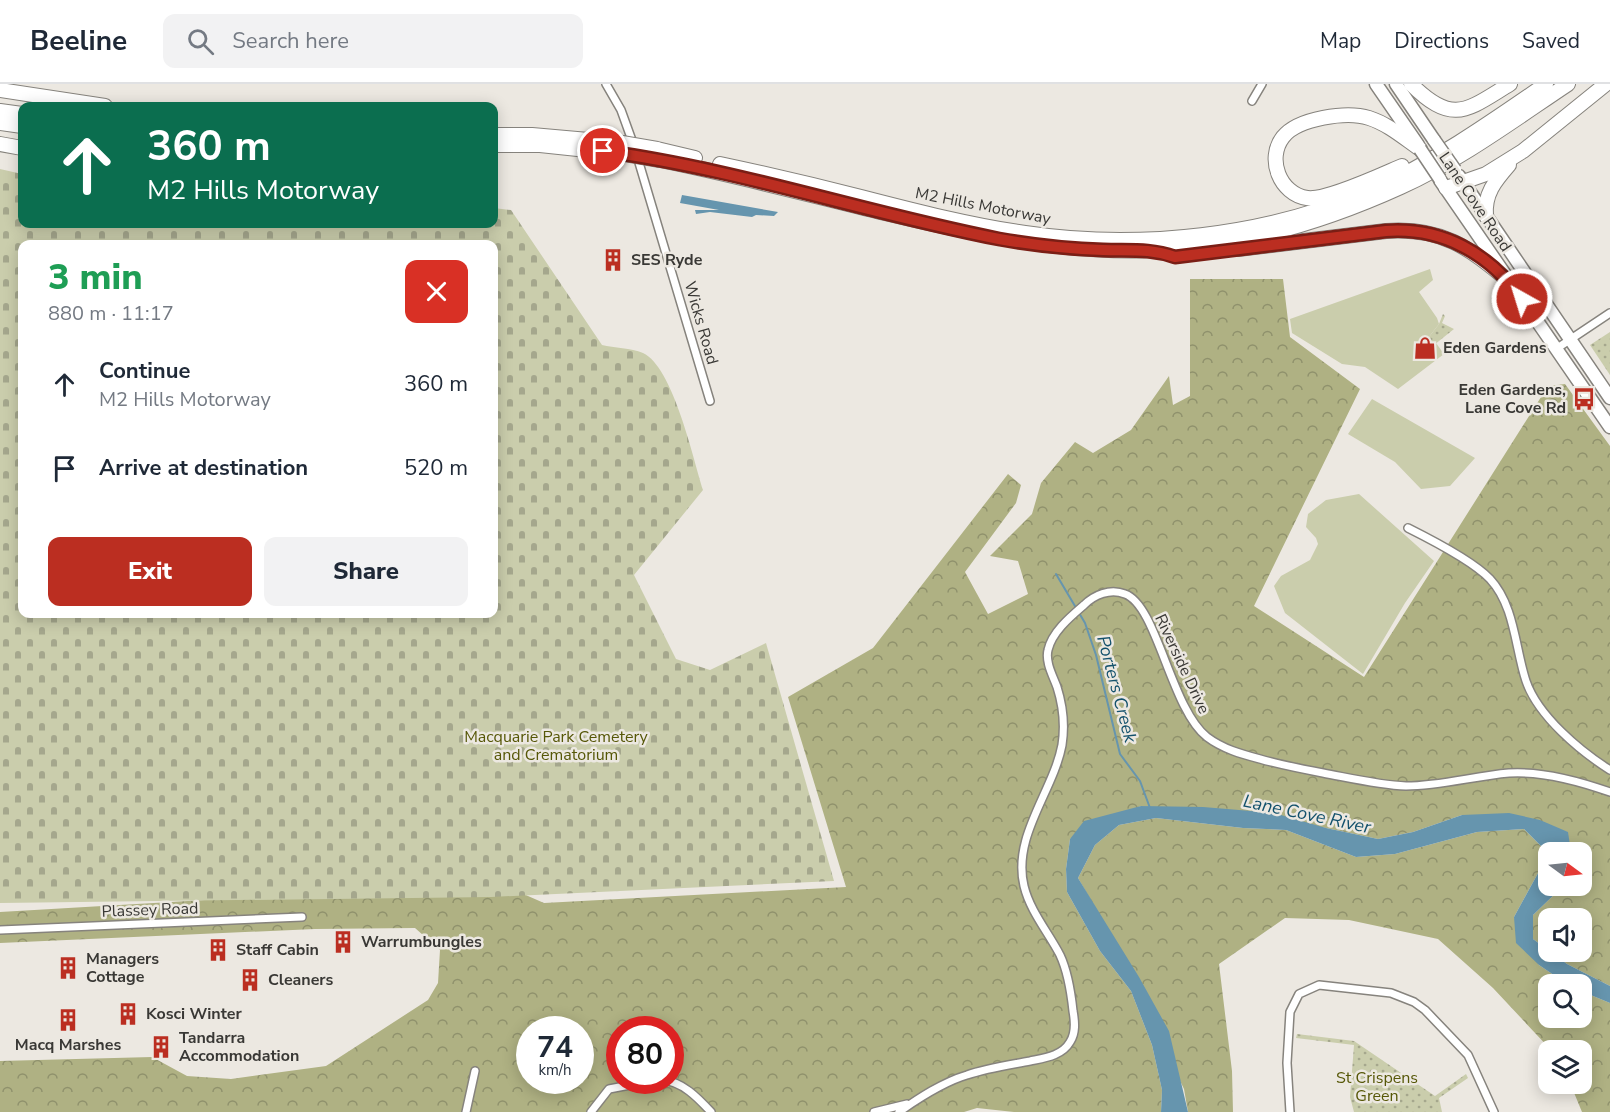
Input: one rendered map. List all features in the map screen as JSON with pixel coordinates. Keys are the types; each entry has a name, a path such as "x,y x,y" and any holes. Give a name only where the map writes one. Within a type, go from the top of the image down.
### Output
{"highway":[{"name":"Lane Cove Road","path":"1376,84 1610,427"},
{"name":"Lane Cove Road","path":"1396,84 1610,398"},
{"path":"1411,84 1437,106 1457,111 1475,105 1510,84"},
{"name":"M2 Hills Motorway","path":"498,133 658,155 993,228 1066,237 1130,240 1207,234 1285,219 1369,191 1410,171 1438,146 1546,84"},
{"name":"M2 Hills Motorway","path":"658,155 1001,239 1084,249 1156,250 1251,238 1311,223 1379,197 1460,156 1568,84"},
{"path":"1443,184 1459,176 1486,174 1523,150 1606,84"},
{"path":"0,90 79,102"},
{"path":"0,111 18,113"},
{"path":"1420,149 1382,123 1367,117 1345,115 1299,125 1290,130 1277,148 1276,165 1280,179 1295,194 1306,198 1316,198 1383,174 1428,154 1438,146"},
{"path":"0,123 18,125"},
{"path":"0,144 18,147"},
{"name":"M2 Hills Motorway","path":"498,145 624,149"},
{"path":"498,153 518,151 540,145"},
{"path":"1486,216 1486,203 1490,189 1523,150"},
{"path":"1156,250 1175,257 1404,230 1428,232 1448,238 1482,259 1509,281"}],"street":[{"name":"Wicks Road","path":"606,84 628,128 710,401"},
{"path":"1252,101 1262,84"},
{"path":"1556,349 1610,313"},
{"path":"1408,528 1480,570 1491,580 1504,598 1509,611 1527,683 1539,706 1564,734 1595,761 1610,770"},
{"name":"Riverside Drive","path":"899,1112 966,1075 1053,1055 1067,1046 1073,1035 1073,1004 1066,972 1027,897 1022,874 1024,844 1053,773 1063,736 1062,706 1048,660 1048,652 1055,636 1075,612 1092,597 1115,592 1124,593 1138,603 1148,620 1171,679 1191,720 1209,739 1233,752 1268,762 1403,786 1509,773 1536,774 1610,792"},
{"name":"Plassey Road","path":"0,930 302,917"},
{"path":"1290,1112 1287,1063 1290,1012 1299,994 1319,986 1391,993 1414,1002 1468,1056 1494,1112"},
{"path":"466,1112 476,1071"},
{"path":"684,1088 696,1094 711,1112"},
{"path":"591,1112 606,1093"},
{"name":"Riverside Drive","path":"874,1112 912,1103"}],"green space":[{"name":"Macquarie Park Cemetery and Crematorium","path":"0,169 18,173 18,228 498,228 498,208 511,210 602,345 643,353 654,362 664,376 688,436 703,490 634,575 676,659 710,670 766,643 834,881 491,897 0,903"},
{"path":"1430,269 1433,280 1419,292 1439,324 1425,342 1429,348 1436,343 1444,354 1398,389 1365,367 1342,364 1292,333 1290,319"},
{"path":"1190,279 1283,279 1290,337 1360,389 1254,606 1364,677 1548,386 1565,384 1610,446 1610,986 1592,977 1592,974 1587,974 1564,962 1592,962 1592,908 1540,908 1553,896 1592,896 1592,842 1569,842 1567,832 1462,815 1413,832 1378,839 1326,828 1141,806 1070,839 1066,869 1067,892 1100,951 1131,991 1152,1045 1162,1090 1161,1112 1014,1112 977,1108 964,1112 0,1112 0,1061 152,1057 187,1076 231,1079 326,1066 428,1000 438,983 440,950 415,928 315,929 0,943 0,912 498,883 544,903 846,887 788,697 873,648 1008,474 1021,485 1016,503 965,572 988,614 1028,594 1018,561 990,556 1032,514 1041,483 1075,442 1093,453 1131,430 1169,376 1173,405 1190,396"},
{"path":"1443,314 1445,316 1442,323 1454,329 1429,349 1425,342 1439,324"},
{"path":"1610,332 1610,375 1590,345"},
{"path":"1372,399 1475,458 1450,486 1421,489 1395,462 1348,434"},
{"path":"1359,494 1434,561 1405,603 1363,674 1285,613 1274,586 1281,576 1310,560 1318,544 1316,538 1306,527 1308,514 1326,500"},
{"path":"1156,818 1243,828 1286,830 1356,857 1395,854 1477,832 1524,829 1538,843 1538,873 1514,917 1539,965 1552,974 1538,974 1538,1028 1592,1028 1592,996 1610,1003 1610,1112 1582,1112 1575,1094 1592,1094 1592,1040 1542,1040 1493,988 1438,939 1349,920 1285,918 1219,964 1232,1071 1233,1112 1188,1112 1184,1089 1099,914 1078,878 1095,845 1119,825"},
{"path":"1538,910 1538,943 1533,939 1533,915"},
{"name":"St Crispens Green","path":"1297,1034 1354,1041 1435,1096 1466,1074 1468,1078 1439,1098 1442,1112 1354,1112 1350,1097 1354,1045 1296,1038"}],"water":[{"path":"682,195 778,212 774,216 756,215 752,217 710,212 696,214 695,210 719,210 680,203"},
{"name":"Lane Cove River","path":"1141,806 1203,807 1274,813 1326,828 1378,839 1413,832 1462,815 1509,813 1540,820 1568,832 1570,842 1538,843 1524,829 1477,832 1395,854 1356,857 1286,830 1243,828 1156,818 1119,825 1095,845 1078,878 1139,977 1169,1031 1188,1112 1161,1112 1162,1090 1152,1045 1131,991 1100,951 1067,892 1066,869 1070,839 1084,821"},
{"name":"Lane Cove River","path":"1538,873 1538,896 1553,896 1533,915 1533,939 1538,943 1538,962 1564,962 1587,974 1552,974 1539,965 1516,943 1514,917"},
{"name":"Lane Cove River","path":"1592,977 1610,986 1610,1003 1592,996"}],"waterway":[{"name":"Porters Creek","path":"1056,574 1085,623 1096,655 1120,754 1140,781 1150,808"}],"place":[{"name":"SES Ryde","path":"613,260"},
{"name":"Eden Gardens","path":"1425,348"},
{"name":"Eden Gardens, Lane Cove Rd","path":"1584,399"},
{"name":"Warrumbungles","path":"343,942"},
{"name":"Staff Cabin","path":"218,950"},
{"name":"Managers Cottage","path":"68,968"},
{"name":"Cleaners","path":"250,980"},
{"name":"Kosci Winter","path":"128,1014"},
{"name":"Macq Marshes","path":"68,1020"},
{"name":"Tandarra Accommodation","path":"161,1047"}],"route":[{"path":"603,151 700,168 965,232 1038,245 1104,250 1156,250 1175,257 1386,231 1428,232 1448,238 1482,259 1509,281 1522,299"}]}
